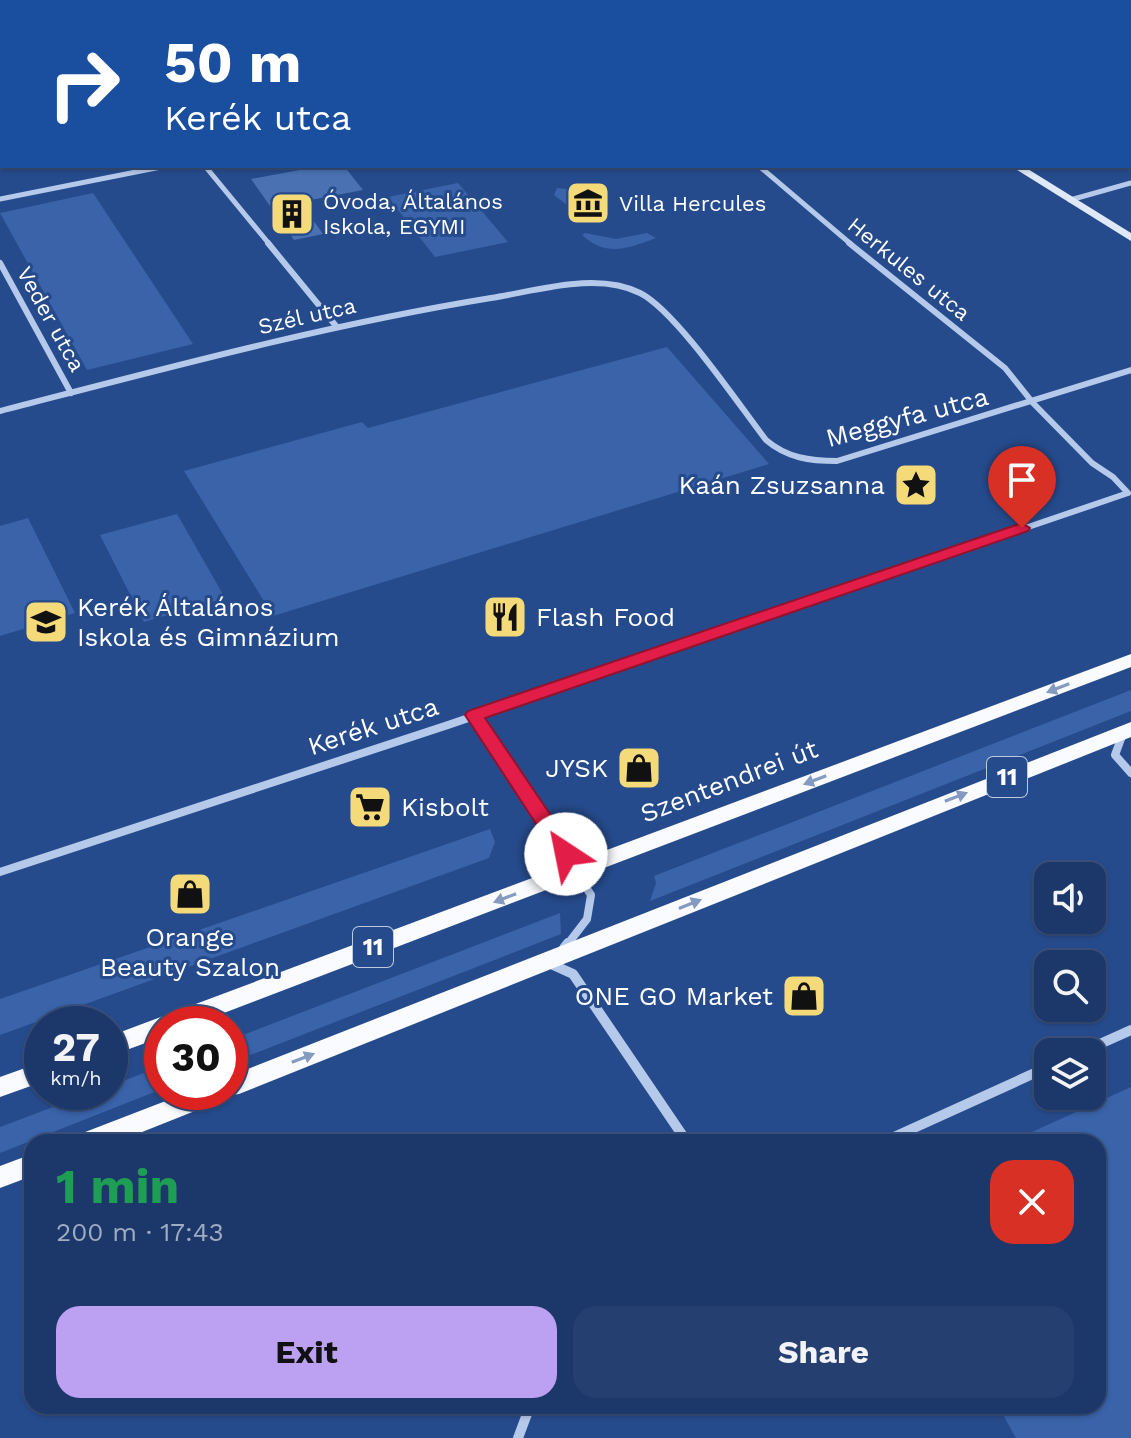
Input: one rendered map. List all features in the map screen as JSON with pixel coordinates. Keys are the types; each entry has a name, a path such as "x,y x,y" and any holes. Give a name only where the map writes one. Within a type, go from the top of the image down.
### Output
{"main road":[{"name":"Szentendrei út","path":"217,1006 1131,660"},
{"name":"11","path":"248,1080 1131,729"},
{"path":"0,1087 24,1078"},
{"path":"109,1134 170,1110"},
{"path":"0,1177 24,1168"}],"street":[{"path":"0,197 156,168"},
{"path":"207,168 336,326"},
{"name":"Herkules utca","path":"761,168 889,277 1005,368 1033,403"},
{"path":"1019,168 1131,238"},
{"path":"1070,200 1131,183"},
{"name":"Veder utca","path":"0,263 71,393"},
{"name":"Szél utca","path":"0,411 336,326 415,310 563,287 627,287"},
{"name":"Meggyfa utca","path":"627,287 655,302 779,453 808,461 837,461 1033,403"},
{"path":"1033,403 1131,370"},
{"name":"Kerék utca","path":"0,872 1128,493 1113,477 1092,463 1033,403"},
{"path":"474,715 591,895 587,919 567,946 535,966"},
{"path":"1131,729 1122,736 1115,755 1131,773"},
{"path":"535,966 556,965 573,974 682,1134"},
{"path":"1106,1041 1131,1030"},
{"path":"901,1134 1034,1073"},
{"path":"518,1438 527,1414"}],"shaded area":[{"path":"458,183 508,242 435,257 388,197"},
{"path":"557,188 577,190 605,203 572,209 554,195"},
{"path":"93,193 193,344 87,370 0,213"},
{"path":"647,233 656,238 626,248 608,249 591,242 582,235 616,239"},
{"path":"667,347 769,464 273,616 184,471 362,422 368,428"},
{"path":"177,514 225,598 144,622 100,535"},
{"path":"28,518 75,613 0,636 0,526"},
{"path":"1131,690 1131,711 650,901 656,883 654,876"},
{"path":"490,829 495,842 489,858 80,1006 24,1006 24,1026 0,1035 0,999"},
{"path":"560,913 561,934 248,1056 248,1033"},
{"path":"144,1073 144,1096 128,1102 128,1079"},
{"path":"1131,1087 1131,1438 1016,1438 1002,1414 1106,1414 1106,1134 1028,1134 1080,1110 1106,1110 1106,1098"},
{"path":"45,1110 109,1110 48,1134 24,1134 24,1144 0,1153 0,1127"}],"building":[{"name":"Óvoda, Általános Iskola, EGYMI","path":"310,168 346,168 363,190 300,202 323,234 294,240 251,179"}],"place":[{"name":"Villa Hercules","path":"588,203"},
{"name":"Óvoda, Általános Iskola, EGYMI","path":"292,214"},
{"name":"Kaán Zsuzsanna","path":"916,485"},
{"name":"Flash Food","path":"505,617"},
{"name":"Kerék Általános Iskola és Gimnázium","path":"46,622"},
{"name":"JYSK","path":"639,768"},
{"name":"Kisbolt","path":"370,807"},
{"name":"Orange Beauty Szalon","path":"190,894"},
{"name":"ONE GO Market","path":"804,996"}],"route":[{"path":"566,854 474,715 1022,528"}]}
